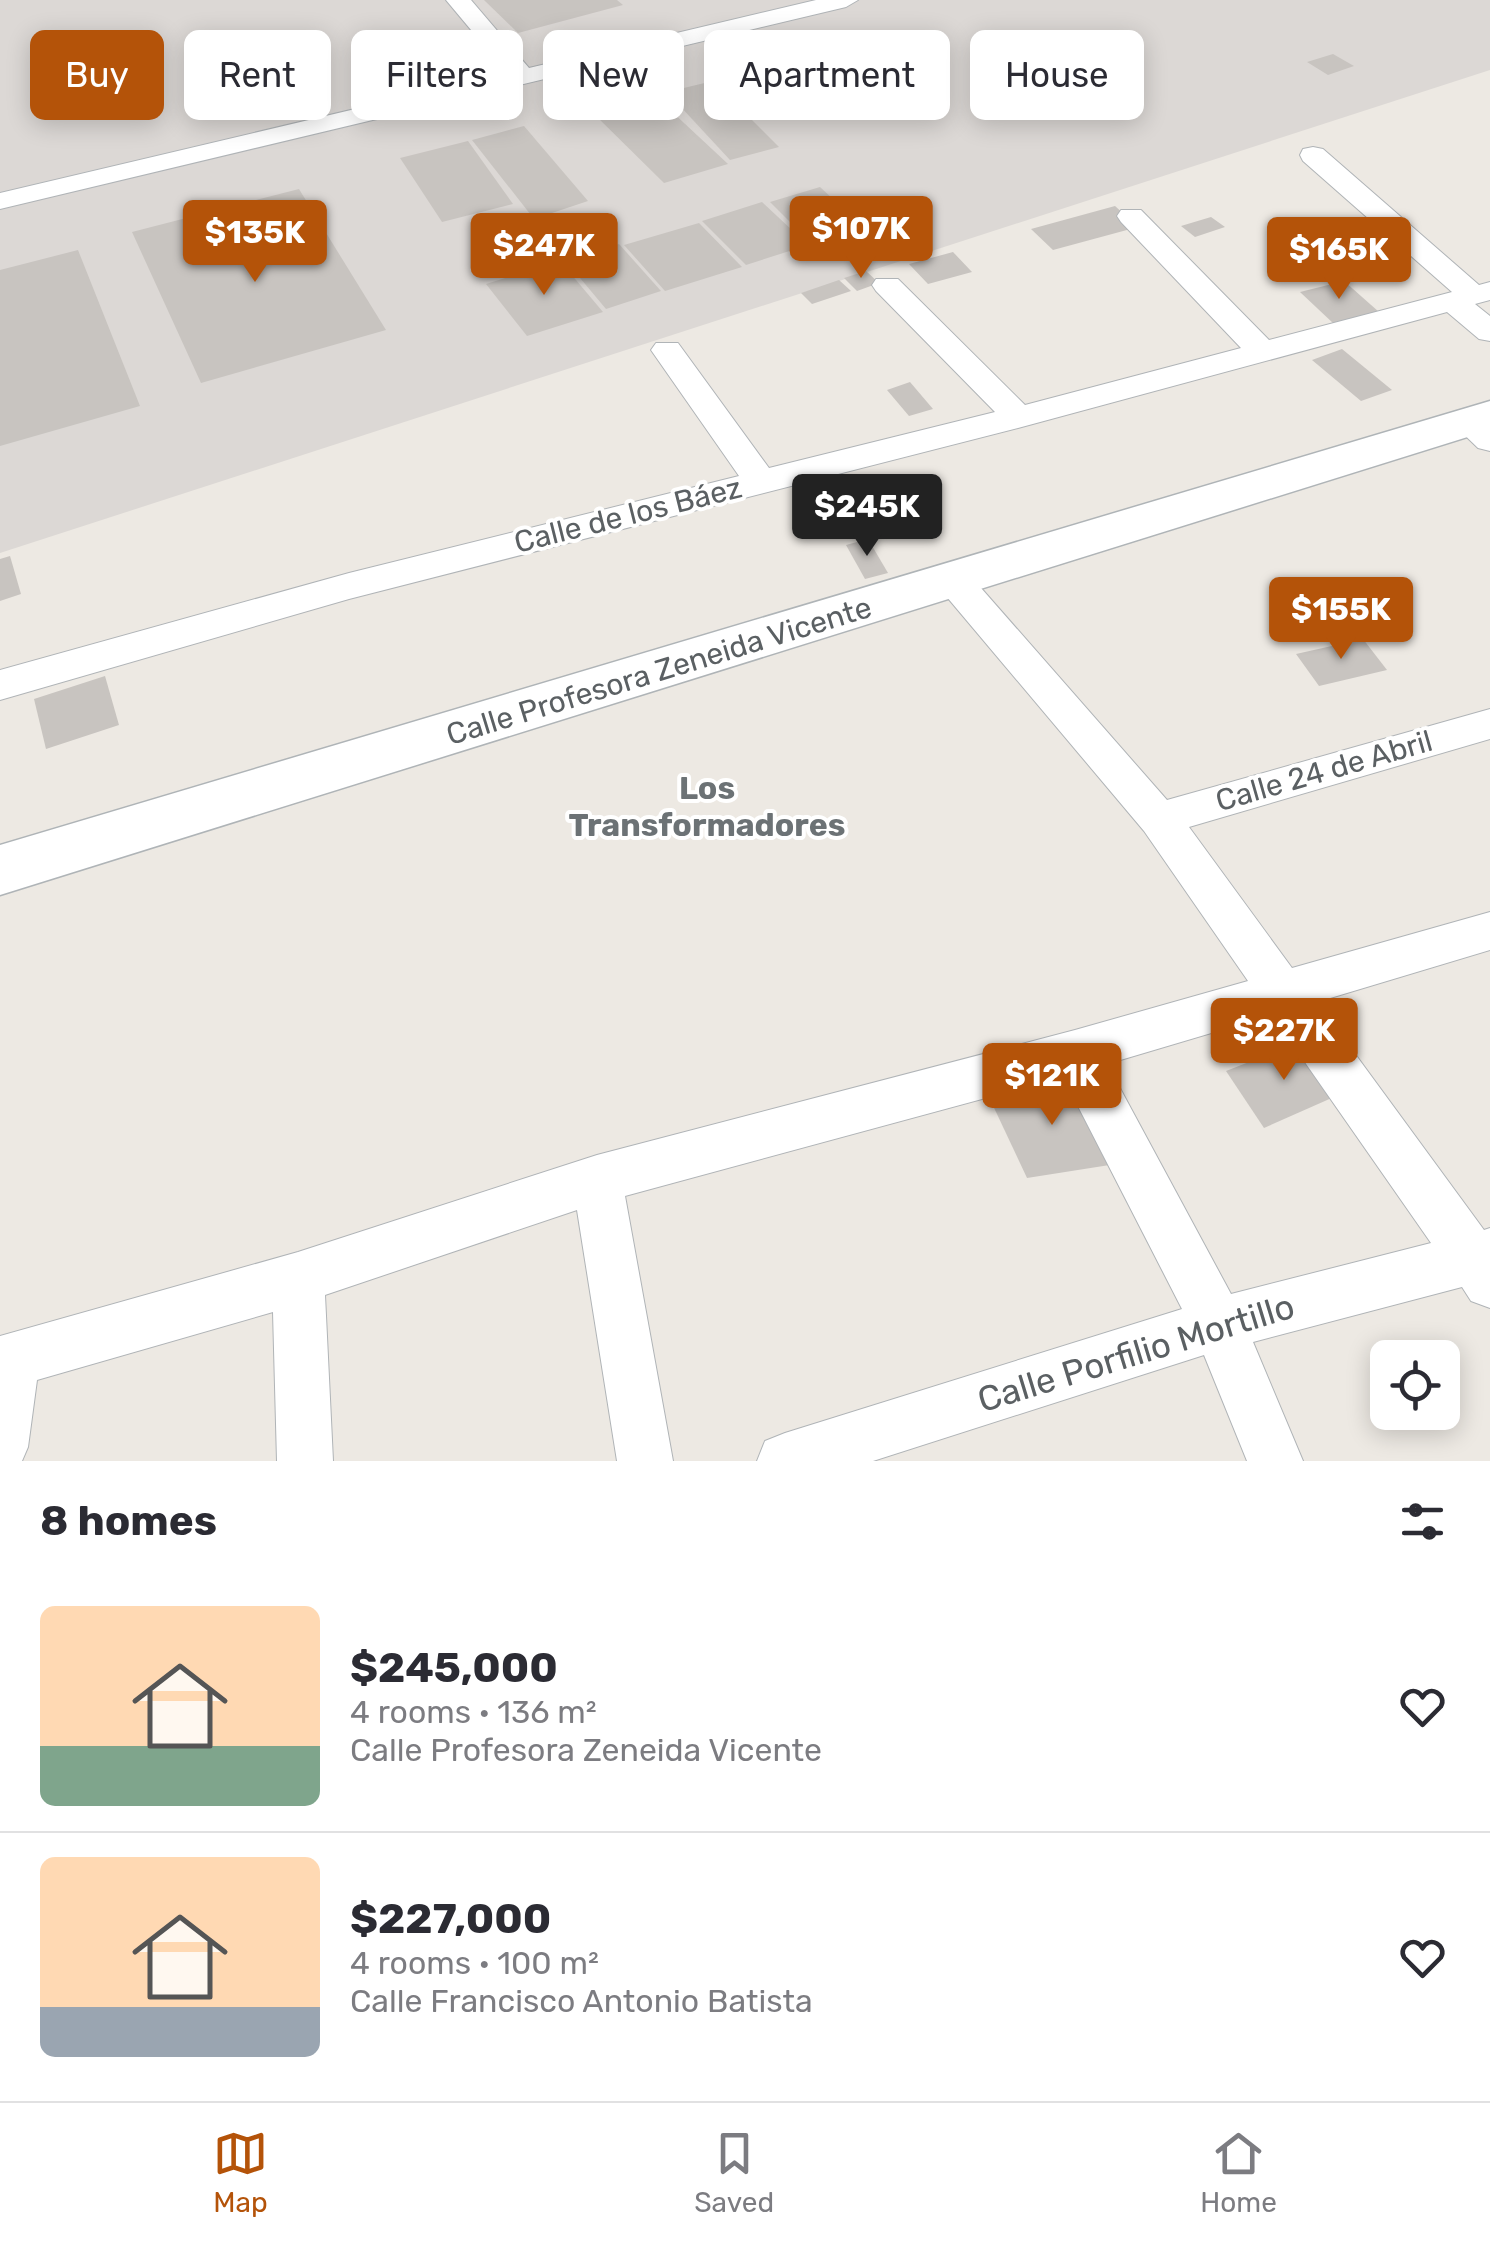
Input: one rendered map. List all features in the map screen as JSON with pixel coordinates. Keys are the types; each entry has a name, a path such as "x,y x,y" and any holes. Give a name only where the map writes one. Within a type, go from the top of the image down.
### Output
{"street":[{"path":"458,0 524,78"},
{"path":"0,201 846,0"},
{"path":"1313,155 1472,296 1490,332"},
{"path":"1131,216 1263,352"},
{"path":"887,285 1018,417"},
{"name":"Calle de los Báez","path":"0,685 349,586 1018,417 1472,296"},
{"path":"667,350 761,482"},
{"name":"Calle Profesora Zeneida Vicente","path":"0,870 1483,426"},
{"path":"954,582 1158,818 1280,990 1485,1265"},
{"name":"Calle 24 de Abril","path":"1158,818 1483,736"},
{"path":"0,1446 6,1361 298,1278 597,1179 1075,1052 1490,931"},
{"path":"1075,1052 1218,1324 1275,1461"},
{"path":"597,1179 645,1461"},
{"name":"Calle Porfilio Mortillo","path":"785,1461 1218,1324 1485,1265"},
{"path":"298,1278 305,1461"}],"shaded area":[{"path":"0,0 1490,0 1490,70 0,553"}],"building":[{"path":"484,0 617,0 623,5 523,32 515,30"},
{"path":"1333,54 1354,66 1328,75 1307,62"},
{"path":"704,83 704,120 752,120 779,147 730,160 684,110 684,88"},
{"path":"600,120 681,120 728,164 664,183"},
{"path":"524,126 588,201 534,219 472,140"},
{"path":"468,141 513,204 442,222 400,158"},
{"path":"820,187 864,228 812,244 770,202"},
{"path":"299,189 386,330 201,383 132,232"},
{"path":"762,202 808,245 746,265 702,221"},
{"path":"1115,206 1138,227 1053,250 1031,229"},
{"path":"1211,217 1225,227 1195,237 1181,226"},
{"path":"699,223 742,267 665,291 624,245"},
{"path":"619,244 661,291 606,309 565,260"},
{"path":"78,250 140,406 0,446 0,270"},
{"path":"953,252 972,272 928,284 909,264"},
{"path":"560,261 603,312 527,336 486,284"},
{"path":"866,271 879,283 857,291 844,278"},
{"path":"839,280 851,291 812,304 801,293"},
{"path":"1344,281 1379,312 1334,324 1300,292"},
{"path":"1342,349 1392,390 1361,401 1312,360"},
{"path":"910,382 933,409 909,416 887,390"},
{"path":"868,539 888,573 865,579 846,545"},
{"path":"10,556 21,594 0,601 0,559"},
{"path":"1363,639 1387,670 1319,686 1296,654"},
{"path":"105,676 119,725 46,749 34,699"},
{"path":"1305,1040 1343,1093 1264,1128 1226,1071"},
{"path":"1075,1077 1116,1164 1027,1178 988,1095"}],"district":[{"name":"Los Transformadores","path":"707,806"}]}
